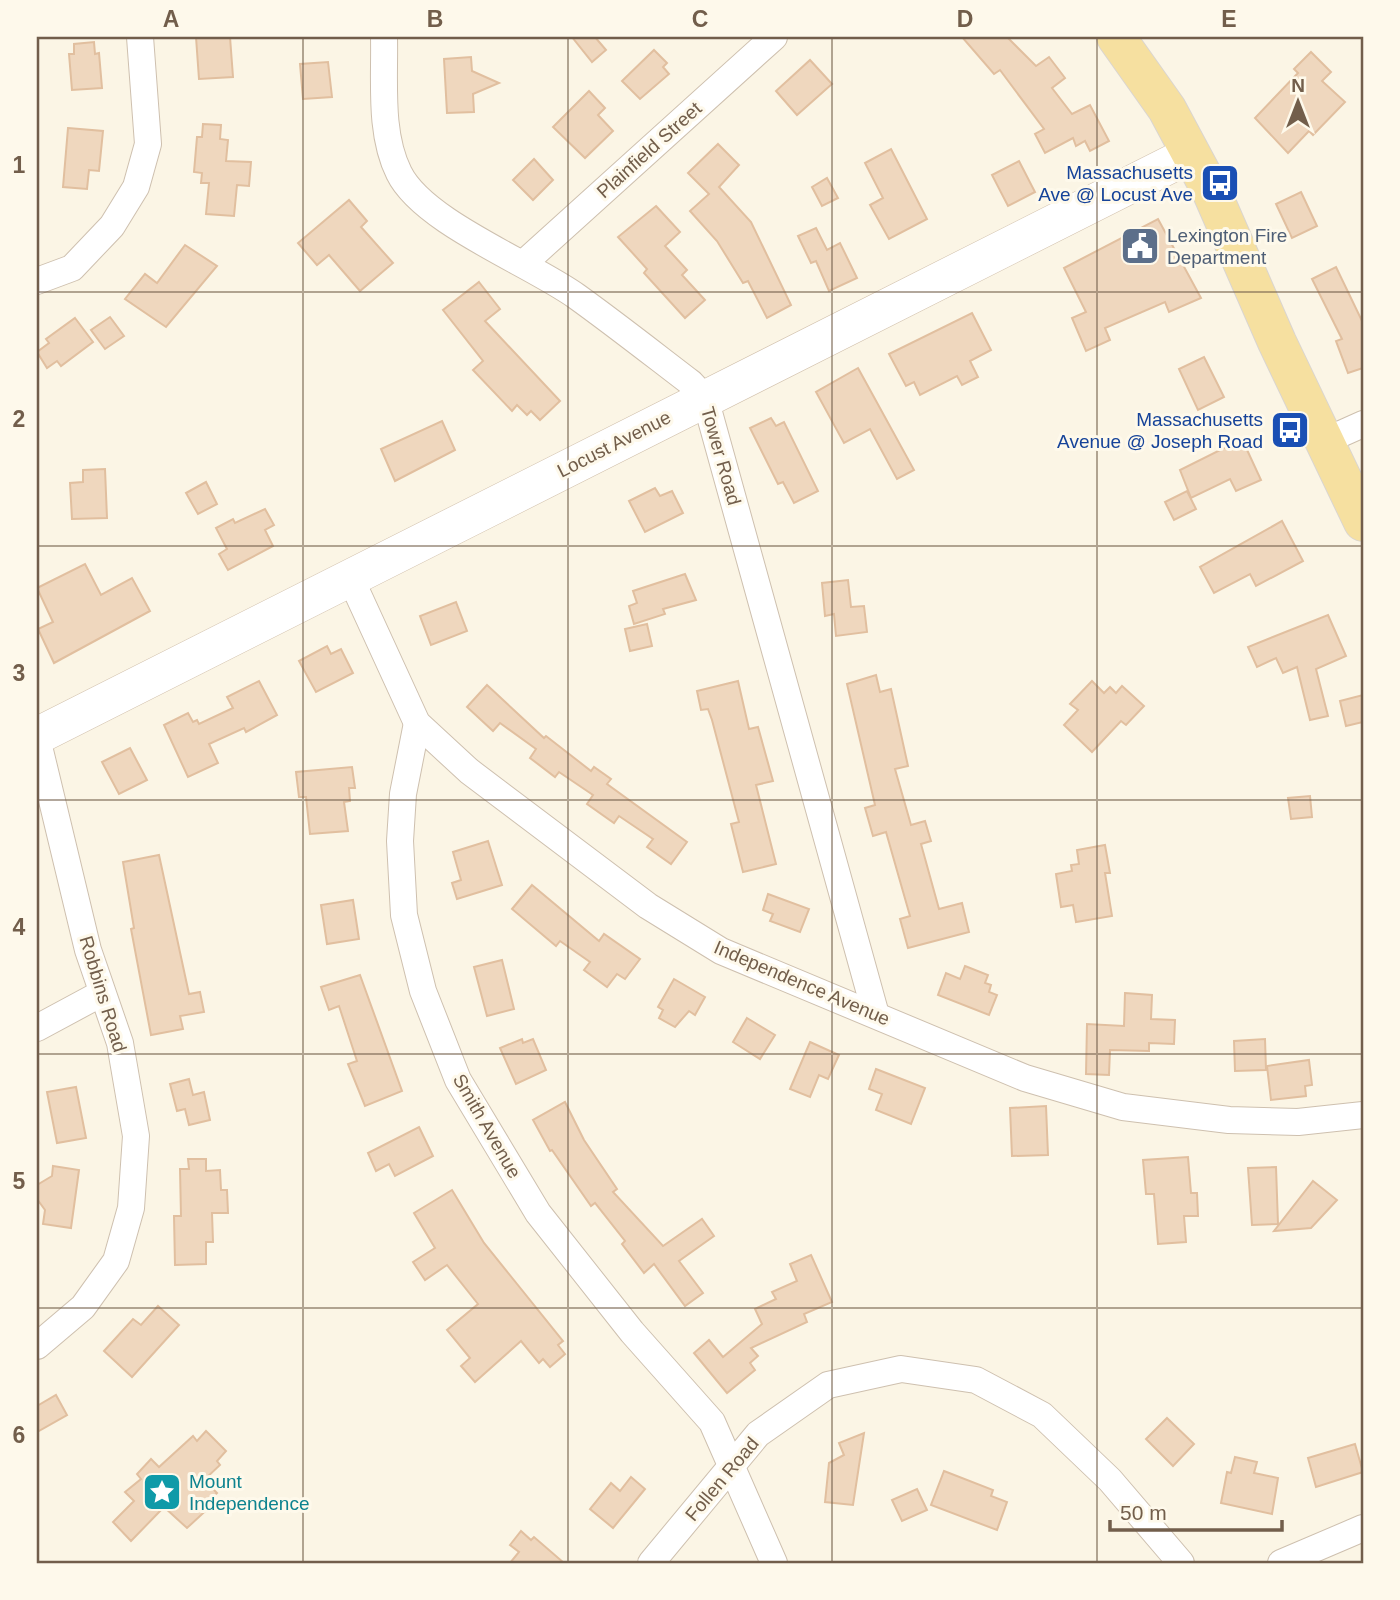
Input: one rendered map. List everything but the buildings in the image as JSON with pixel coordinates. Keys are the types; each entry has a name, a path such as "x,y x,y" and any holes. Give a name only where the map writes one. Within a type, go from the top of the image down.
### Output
{"main road":[{"path":"1116,37 1167,108 1212,193 1363,522"}],"street":[{"path":"37,281 72,268 112,226 136,187 148,144 140,37"},
{"name":"Tower Road","path":"384,37 388,143 400,175 432,208 576,296 691,383 705,398 876,1015"},
{"name":"Plainfield Street","path":"524,263 774,37"},
{"name":"Locust Avenue","path":"37,737 349,577 1191,154"},
{"path":"1325,441 1363,424"},
{"name":"Independence Avenue","path":"349,577 417,723 469,771 648,906 721,951 1025,1078 1123,1107 1228,1120 1298,1122 1363,1115"},
{"name":"Smith Avenue","path":"417,723 403,794 400,841 404,915 423,991 458,1080 538,1213 632,1332 712,1422 774,1563"},
{"name":"Robbins Road","path":"37,737 88,950 120,1043 136,1136 131,1208 116,1261 83,1307 37,1346"},
{"path":"37,1028 103,993"},
{"name":"Follen Road","path":"652,1563 758,1434 828,1385 901,1369 976,1380 1042,1415 1110,1480 1181,1563"},
{"path":"1281,1563 1363,1528"}],"place":[{"name":"Massachusetts Ave @ Locust Ave","path":"1220,183"},
{"name":"Lexington Fire Department","path":"1140,246"},
{"name":"Massachusetts Avenue @ Joseph Road","path":"1290,430"},
{"name":"Mount Independence","path":"162,1492"}]}
